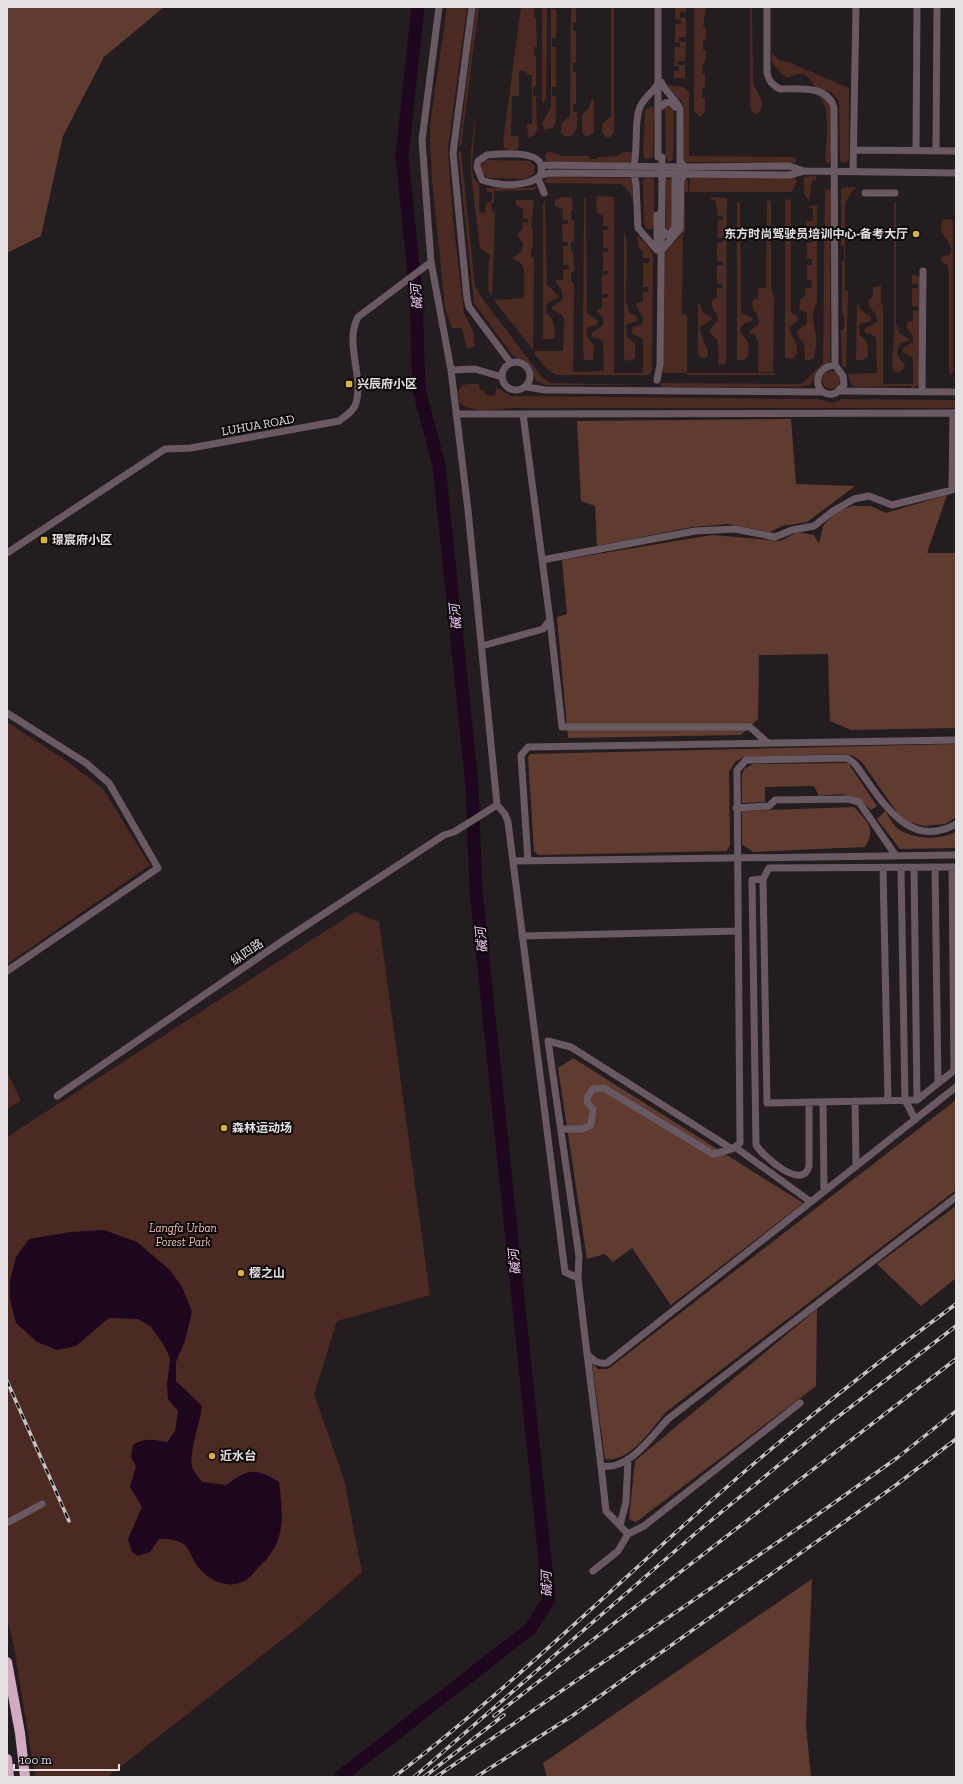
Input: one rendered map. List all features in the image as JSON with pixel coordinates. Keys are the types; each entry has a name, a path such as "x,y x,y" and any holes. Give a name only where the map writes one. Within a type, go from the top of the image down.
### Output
{"highway":[{"path":"7,1662 20,1733 25,1777"},
{"path":"7,1759 9,1777"}],"street":[{"path":"439,7 422,140 431,262 450,370 468,510 497,805 506,814 513,861 565,1272 578,1278"},
{"path":"472,7 453,154 467,298 469,307 510,362 523,364 527,368 530,380 527,387"},
{"path":"658,7 660,157 659,230 659,251 660,365 657,380 655,366 659,251 680,229 681,180 685,170"},
{"path":"634,166 637,153 638,111 641,104 659,83 662,7"},
{"path":"766,7 767,73 769,81 780,89 822,92 832,101 835,118 835,365 842,372 844,380 840,391"},
{"path":"853,172 856,7"},
{"path":"916,150 917,7"},
{"path":"936,150 937,7"},
{"path":"659,83 678,104 680,109 680,162 685,170"},
{"path":"644,166 640,155 641,112 643,107 649,102 659,107"},
{"path":"659,107 665,103 671,102 675,107 675,228 670,234 667,235 659,230"},
{"path":"854,150 956,151"},
{"path":"675,170 644,174 539,176 524,184 489,183 482,180 476,167 478,161 483,157 493,154 529,156 538,161 541,165 644,166 675,170 789,166 804,171 956,173"},
{"path":"541,165 539,176 544,193"},
{"path":"634,174 636,184 638,228 659,251"},
{"path":"644,174 640,177 640,222 642,229 646,232 651,234 659,230"},
{"path":"865,193 895,194"},
{"name":"LUHUA ROAD","path":"7,553 165,449 191,448 339,421 350,412 356,404 357,383 352,333 358,316 431,262"},
{"path":"922,392 923,271"},
{"path":"510,362 503,371 502,377 504,385 509,389 517,390 527,387 545,390 822,392 832,395 840,391 956,392"},
{"path":"822,392 818,386 818,376 824,368 835,365"},
{"path":"450,370 475,370 502,377"},
{"path":"456,414 954,413 952,490 892,505 869,496 854,500 832,511 814,526 792,530 775,537 735,529 695,531 542,560"},
{"path":"523,414 550,620 562,727 750,727 768,743"},
{"path":"482,646 543,629 550,620"},
{"path":"7,713 86,763 109,783 158,868 7,971"},
{"path":"528,861 521,755 528,747 956,740"},
{"path":"561,1129 582,1129 591,1125 593,1109 587,1102 588,1096 593,1089 604,1088 713,1154 734,1148 740,1143 737,1109 736,770 746,760 847,758 855,764 891,814 909,828 932,831 951,827 956,824"},
{"path":"736,808 769,806 775,800 848,799 859,802 896,856"},
{"name":"纵四路","path":"57,1096 284,940 444,835 454,832 497,805"},
{"path":"513,861 956,855"},
{"path":"954,867 955,1069 917,1100 767,1103 763,880 769,868 934,868 954,867"},
{"path":"883,868 888,1101"},
{"path":"901,868 905,1100 915,1119"},
{"path":"914,868 917,1100"},
{"path":"934,868 938,1083"},
{"path":"763,880 752,880 756,1145 761,1153 794,1176 802,1176 808,1171 809,1102"},
{"path":"522,936 737,931"},
{"path":"628,1534 606,1511 578,1278 579,1256 548,1042 571,1047 734,1148 811,1202"},
{"path":"587,1354 594,1361 600,1364 607,1363 956,1087"},
{"path":"855,1101 856,1166"},
{"path":"823,1102 824,1191"},
{"path":"601,1466 606,1467 624,1463 668,1419 956,1197"},
{"path":"593,1570 618,1551 628,1534 644,1526 800,1403"},
{"path":"620,1525 626,1502 628,1459"},
{"path":"7,1522 42,1504"}],"green space":[{"path":"447,7 467,7 448,149 453,220 464,313 473,331 475,346 467,349 462,328 452,328 445,308 432,179 430,126"},
{"path":"476,7 479,7 461,145 459,146"},
{"path":"521,7 534,7 534,18 536,19 537,47 534,47 534,56 536,57 536,86 533,87 533,95 536,96 537,130 534,136 528,137 527,124 532,124 532,75 527,75 526,71 519,71 519,96 512,96 511,136 519,136 518,149 512,151 504,148 503,142"},
{"path":"542,7 547,7 546,99 542,104"},
{"path":"551,7 552,9 557,10 556,38 552,38 552,47 556,47 556,87 552,87 552,96 556,96 556,120 553,128 545,130 542,123 551,107"},
{"path":"571,7 576,7 576,23 573,23 573,31 576,31 576,63 573,63 573,72 576,72 576,104 573,104 573,112 577,112 577,129 571,136 564,136 561,132 562,123 570,116"},
{"path":"611,7 614,7 614,133 610,137 606,137 602,133 602,124 611,116"},
{"path":"675,7 686,7 686,12 680,12 680,18 686,18 686,37 679,37 679,41 686,42 685,61 678,61 678,65 685,65 685,78 674,78 674,71 679,71 679,66 674,66 675,47 680,47 680,43 675,43 675,24 681,24 681,20 675,19"},
{"path":"694,7 706,7 703,27 706,28 706,39 703,40 703,50 706,50 702,73 705,74 705,88 702,89 702,98 705,98 705,110 702,116 699,116 694,111"},
{"path":"750,7 752,7 753,82 762,102 762,106 757,115 751,111 750,102"},
{"path":"772,53 779,60 788,62 849,88 849,158 846,163 841,162 840,159 839,101 831,92 816,88 810,79 804,74 798,74 787,78 781,74 771,60"},
{"path":"666,85 683,87 689,92 689,156 793,157 796,158 796,163 687,162 683,160 684,108 682,102"},
{"path":"818,95 826,101 831,110 831,160 828,164 825,160 827,116 822,101"},
{"path":"591,100 594,100 594,133 586,137 582,132 582,115 590,107"},
{"path":"651,106 654,108 653,154 652,158 645,159 643,152 645,110"},
{"path":"665,107 672,107 674,115 673,160 668,162 666,157"},
{"path":"476,112 472,166 473,177 479,185 479,212 485,213 486,204 492,201 492,192 487,192 486,188 537,187 534,190 494,191 494,202 491,204 492,212 495,213 492,297 488,289 489,260 491,256 480,248 471,173 471,151"},
{"path":"458,151 461,152 475,286 484,301 542,377 551,383 652,385 546,385 536,381 531,366 523,359 515,357 511,353 474,303"},
{"path":"549,151 562,156 590,156 590,159 617,156 624,152 633,152 632,161 630,163 550,162 546,161 545,155"},
{"path":"487,160 530,161 535,166 534,174 526,179 488,178 480,170 483,162"},
{"path":"816,176 816,180 812,180 809,204 809,199 804,195 804,177"},
{"path":"549,177 632,178 633,202 631,194 622,184 547,183 544,181"},
{"path":"648,177 654,179 653,229 646,229 644,224 643,180"},
{"path":"690,177 795,177 797,180 793,190 790,192 689,192"},
{"path":"665,179 671,179 673,182 673,223 669,231 666,231"},
{"path":"685,180 688,180 688,192 685,192 685,233 683,233"},
{"path":"857,187 852,191 845,203 845,291 848,291 846,369 842,364 841,330 844,329 844,314 842,313 842,262 844,261 844,246 841,245 841,190 843,188"},
{"path":"825,189 831,190 830,361 818,368 811,384 801,387 661,387 661,383 801,384 823,363"},
{"path":"598,196 614,197 614,373 643,373 643,339 631,333 633,327 641,325 643,319 636,305 637,303 643,302 643,292 648,292 648,287 643,287 643,263 649,263 649,258 643,258 643,251 639,249 637,235 649,247 653,255 652,371 648,375 556,375 546,368 534,353 536,351 563,351 564,319 562,315 552,309 552,307 563,299 562,290 556,283 556,280 563,280 563,270 569,269 569,265 563,265 563,246 568,246 568,243 563,242 562,224 568,224 568,220 563,220 563,209 555,206 555,200 562,197 572,197 573,210 571,211 571,220 574,220 574,241 571,242 574,272 571,272 571,282 574,283 573,372 604,371 603,343 601,340 593,337 591,333 604,324 603,318 596,310 602,308 602,298 608,297 608,294 602,294 602,275 608,274 608,271 603,271 603,252 608,252 608,248 603,248 603,230 608,230 609,226 603,226 603,216 597,213 596,198"},
{"path":"584,197 586,200 587,313 598,321 596,325 588,327 587,330 588,338 594,345 593,360 584,360 583,349"},
{"path":"709,197 727,198 726,364 719,365 718,341 709,331 718,320 718,317 712,307 712,301 714,298 717,298 717,288 722,288 722,284 717,284 717,265 723,265 723,262 717,261 717,243 723,242 723,238 717,238 718,220 723,220 723,216 718,216 716,202"},
{"path":"545,199 547,284 558,296 547,303 546,312 553,320 554,326 555,337 552,339 543,339 543,204"},
{"path":"788,199 791,200 791,312 798,317 798,320 789,330 797,345 797,354 793,359 785,358 785,201"},
{"path":"516,200 533,200 534,202 531,228 533,228 533,249 531,249 531,258 534,258 533,350 494,300 524,298 524,270 522,264 512,258 522,251 523,244 517,234 522,230 523,223 528,222 528,219 523,218 523,209 515,204"},
{"path":"767,200 771,201 771,288 774,297 773,372 758,372 758,340 755,335 748,332 759,324 757,313 753,310 752,302 755,299 758,299 758,288 766,288"},
{"path":"737,202 740,202 741,309 743,314 752,318 753,320 744,324 740,328 741,333 749,346 748,356 744,360 737,360"},
{"path":"894,203 896,203 896,324 899,333 909,339 908,341 901,343 897,351 899,358 905,365 904,369 898,372 894,372 892,363 894,334"},
{"path":"817,205 817,302 813,315 816,341 814,358 808,361 805,360 804,344 797,335 797,331 807,323 807,313 799,309 800,300 805,294 805,288 811,288 812,280 807,280 807,265 812,265 812,259 807,259 807,243 812,243 812,236 807,236 806,221 813,221 813,208 809,208 809,206"},
{"path":"944,219 951,219 953,222 953,373 950,376 949,272 947,265 940,260 942,256 949,255 951,250 941,229 941,224"},
{"path":"624,228 627,247 626,301 629,312 637,317 636,321 626,325 627,337 635,343 635,358 630,361 624,359"},
{"path":"683,233 682,314 687,315 687,373 775,373 775,375 687,375 686,373 663,373 665,255 666,250"},
{"path":"912,275 919,276 920,280 919,386 912,388 910,386 854,387 851,384 848,374 877,373 876,338 871,334 865,333 864,329 877,322 876,316 868,304 868,301 873,296 873,287 881,286 881,305 883,304 883,384 913,384 912,357 902,352 903,348 913,342 913,336 906,327 909,321 913,321 913,311 918,310 918,307 912,306 912,288 918,288 918,284 912,284"},
{"path":"857,301 860,309 871,317 871,321 860,324 859,328 860,336 865,340 868,347 868,356 863,360 856,360"},
{"path":"698,304 700,304 703,313 711,317 712,320 700,327 701,335 708,352 708,356 704,359 699,357 698,353"},
{"path":"831,371 837,374 840,380 837,386 831,389 825,386 822,380 825,374"},
{"path":"479,384 480,390 484,390 485,395 495,396 496,387 511,396 817,399 833,403 842,399 956,400 956,408 512,408 478,410 459,403 458,391 463,385"},
{"path":"7,722 68,762 103,789 150,865 7,964"},
{"name":"Langfa Urban Forest Park","path":"355,912 379,922 430,1295 337,1321 314,1394 344,1480 362,1572 301,1625 107,1777 35,1777 14,1647 7,1618 7,1137"},
{"path":"7,1072 21,1101 7,1109"}],"shaded area":[{"path":"7,7 164,7 104,57 63,136 41,236 7,253"},
{"path":"791,419 796,484 855,486 807,522 782,526 770,532 729,524 692,527 597,546 595,506 581,501 577,421"},
{"path":"947,495 927,553 956,553 956,728 851,730 830,721 828,654 759,655 758,719 741,735 568,738 557,617 567,614 562,560 712,535 780,541 798,532 814,535 819,544 823,526 837,511 853,506 871,506 886,513"},
{"path":"956,744 956,817 945,824 924,826 908,822 898,814 862,762 854,756 846,754 744,757 735,762 729,772 730,846 726,851 538,855 534,851 528,757 530,754"},
{"path":"848,763 877,806 871,810 859,800 848,795 835,794 819,796 814,786 765,787 765,802 742,803 742,775 744,769 753,764"},
{"path":"854,807 866,821 870,830 870,835 865,847 753,852 742,844 742,811"},
{"path":"885,811 894,825 905,833 927,838 949,835 956,832 956,848 900,849 877,819"},
{"path":"573,1058 803,1203 671,1305 632,1248 613,1262 605,1254 587,1259 558,1068"},
{"path":"956,1100 956,1190 666,1412 647,1435 631,1450 623,1456 614,1459 605,1459 592,1363 598,1369 608,1369"},
{"path":"956,1206 956,1278 921,1306 877,1264"},
{"path":"104,1230 137,1242 170,1270 182,1287 192,1311 185,1341 176,1362 176,1381 202,1406 192,1456 193,1469 196,1474 202,1482 226,1485 246,1473 252,1472 264,1474 279,1482 282,1517 279,1538 268,1557 250,1577 239,1583 225,1584 206,1575 196,1564 185,1545 176,1540 159,1539 150,1552 138,1556 132,1552 128,1539 142,1507 130,1487 136,1466 131,1457 133,1445 137,1442 145,1440 167,1442 175,1431 178,1411 168,1399 167,1385 170,1358 165,1347 151,1327 138,1319 109,1318 76,1346 57,1350 37,1342 16,1323 10,1299 10,1280 16,1257 29,1239 71,1232"},
{"path":"817,1309 816,1386 636,1522 629,1519 635,1461"},
{"path":"812,1579 806,1726 811,1777 547,1777 543,1763"}],"waterway":[{"name":"碱河","path":"340,1777 531,1628 549,1599 476,890 472,785 439,465 419,390 416,294 402,156 418,7"}],"railway":[{"path":"394,1777 519,1674 720,1493 778,1444 896,1349 956,1304"},
{"path":"414,1777 697,1532 835,1419 956,1326"},
{"path":"494,1716 956,1359"},
{"path":"7,1381 69,1521"},
{"path":"436,1777 807,1522 897,1458 956,1411"},
{"path":"476,1777 572,1716 896,1485 956,1439"},
{"path":"424,1777 504,1715"}],"place":[{"name":"东方时尚驾驶员培训中心-备考大厅","path":"916,234"},
{"name":"兴辰府小区","path":"349,384"},
{"name":"璟宸府小区","path":"44,540"},
{"name":"森林运动场","path":"224,1128"},
{"name":"樱之山","path":"241,1273"},
{"name":"近水台","path":"212,1456"}]}
